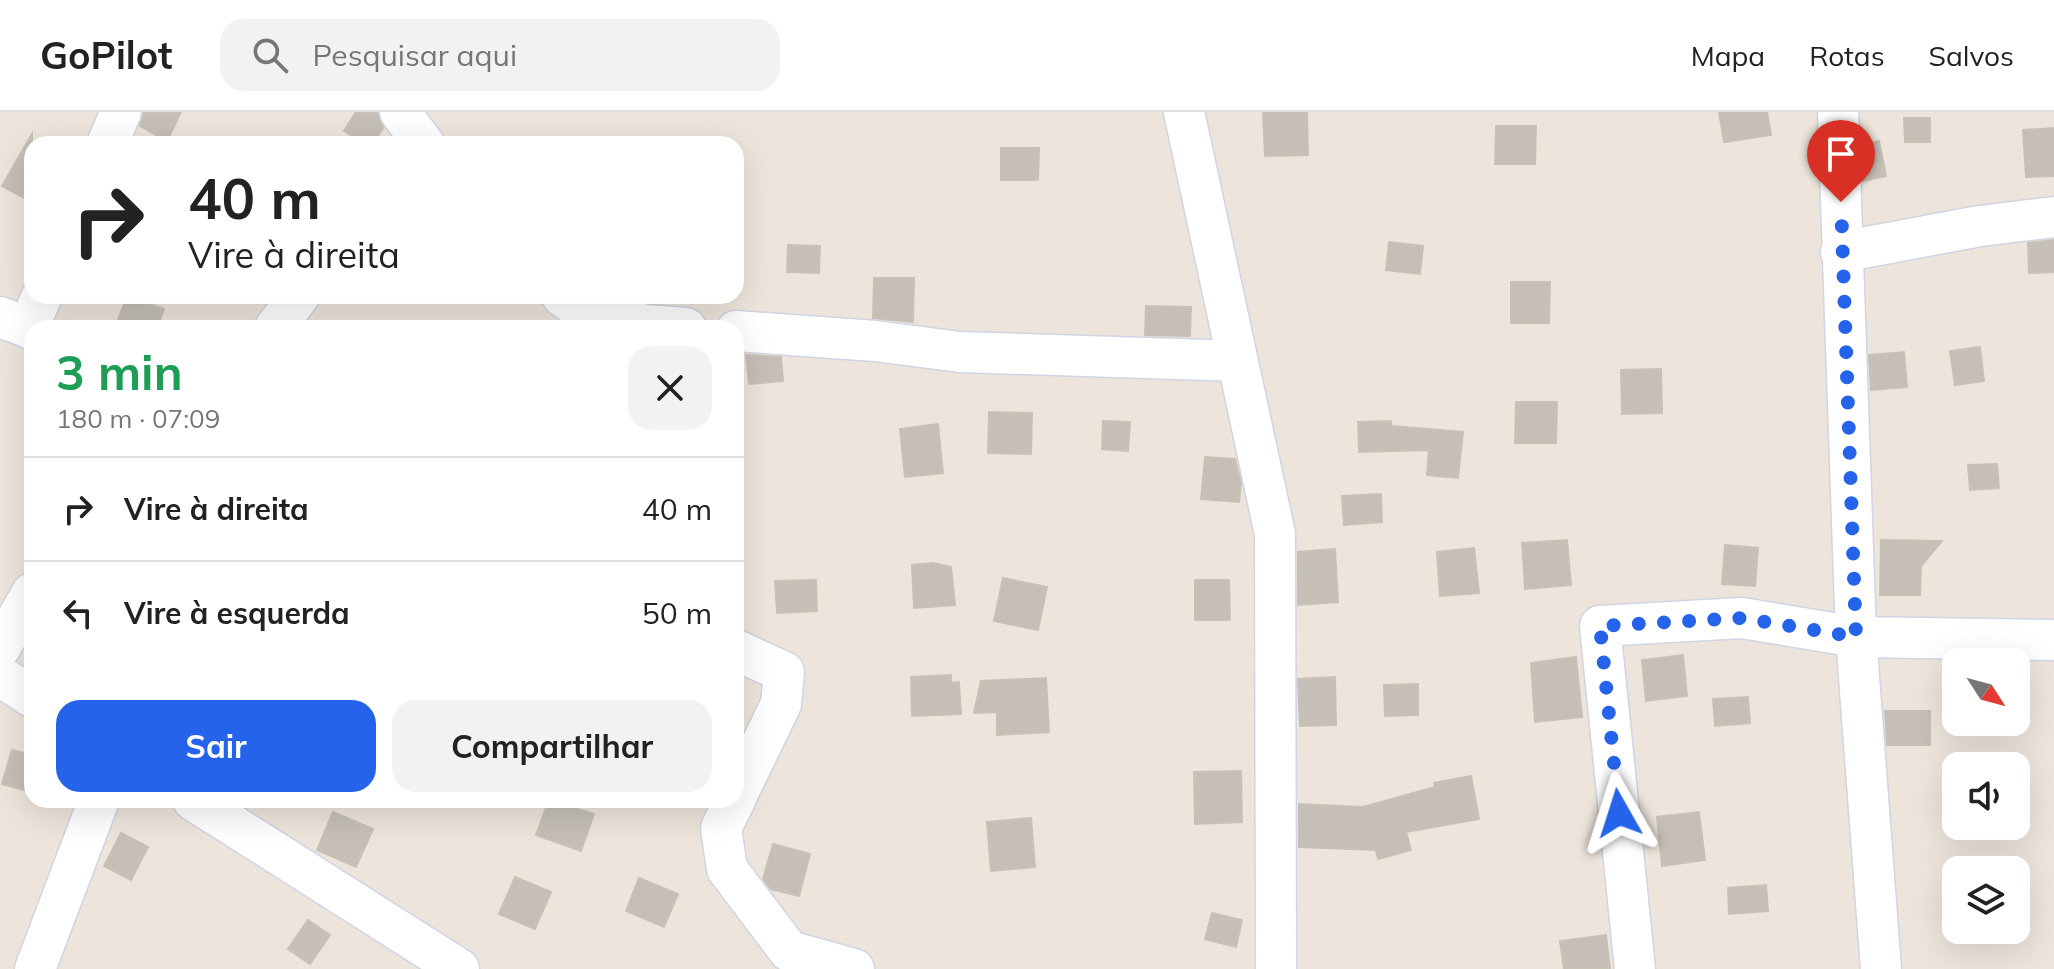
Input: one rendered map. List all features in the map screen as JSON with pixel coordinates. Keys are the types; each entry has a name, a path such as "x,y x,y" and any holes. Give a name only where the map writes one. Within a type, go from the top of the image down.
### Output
{"street":[{"path":"110,136 121,112"},
{"path":"400,112 418,136"},
{"path":"1184,112 1275,534 1276,969"},
{"path":"1838,112 1856,637 1881,969"},
{"path":"1841,252 1980,226 2054,217"},
{"path":"575,304 624,320"},
{"path":"744,332 875,341 960,352 1237,361"},
{"path":"0,648 24,607"},
{"path":"1635,969 1600,626 1742,618 1856,637 2054,640"},
{"path":"744,654 784,672 781,704 744,780"},
{"path":"0,676 24,692"},
{"path":"35,969 96,808"},
{"path":"206,808 459,969"},
{"path":"730,808 721,828 727,869 784,960 854,969"}],"building":[{"path":"144,112 181,112 169,136 158,136 140,126"},
{"path":"356,112 377,112 383,128 378,136 352,136 344,131"},
{"path":"1307,112 1308,155 1265,156 1263,113"},
{"path":"1719,112 1767,112 1771,135 1724,142"},
{"path":"1904,118 1930,118 1930,142 1905,142"},
{"path":"1496,126 1536,126 1535,164 1495,164"},
{"path":"2054,128 2054,176 2026,177 2023,130"},
{"path":"1879,141 1886,176 1863,181 1862,145"},
{"path":"24,148 24,198 2,186"},
{"path":"1001,148 1039,148 1038,180 1001,180"},
{"path":"2054,240 2054,272 2029,273 2028,243"},
{"path":"1389,242 1423,246 1420,274 1386,270"},
{"path":"788,245 820,246 819,273 787,272"},
{"path":"874,278 914,278 913,322 873,318"},
{"path":"1511,282 1550,282 1549,323 1511,323"},
{"path":"124,304 150,304 164,309 160,320 118,320"},
{"path":"1146,306 1191,307 1190,336 1145,335"},
{"path":"1980,347 1984,381 1955,385 1950,351"},
{"path":"1904,352 1907,387 1871,390 1869,355"},
{"path":"746,355 781,357 783,381 749,384"},
{"path":"1661,369 1662,413 1622,414 1621,370"},
{"path":"1516,402 1557,402 1556,443 1515,443"},
{"path":"989,412 1032,413 1031,454 988,453"},
{"path":"1103,421 1130,422 1128,451 1102,449"},
{"path":"1391,421 1391,426 1463,432 1458,478 1427,475 1429,450 1359,452 1358,422"},
{"path":"938,424 943,473 905,477 900,429"},
{"path":"1205,457 1235,459 1241,483 1239,502 1201,499"},
{"path":"1997,464 1999,488 1970,490 1968,465"},
{"path":"1381,494 1382,522 1344,525 1342,496"},
{"path":"1567,540 1571,585 1525,589 1522,543"},
{"path":"1881,540 1942,541 1921,566 1920,595 1880,595"},
{"path":"1725,545 1758,548 1755,586 1722,584"},
{"path":"1474,548 1479,593 1440,596 1437,552"},
{"path":"1335,549 1338,602 1298,605 1298,552"},
{"path":"933,563 951,567 955,605 914,608 912,565"},
{"path":"1003,578 1047,587 1038,630 994,621"},
{"path":"816,580 817,611 777,613 775,581"},
{"path":"1195,580 1229,580 1230,620 1195,620"},
{"path":"1683,655 1687,696 1646,701 1642,660"},
{"path":"1576,657 1582,717 1535,722 1531,663"},
{"path":"951,675 951,683 959,682 961,714 912,716 911,677"},
{"path":"1335,677 1336,725 1300,726 1298,679"},
{"path":"1046,678 1049,732 997,735 997,712 974,713 981,681"},
{"path":"1418,684 1418,715 1385,716 1384,685"},
{"path":"1748,697 1750,723 1715,726 1713,699"},
{"path":"1885,711 1930,711 1930,745 1887,745"},
{"path":"12,750 24,753 24,790 2,784"},
{"path":"1241,771 1242,822 1195,824 1194,772"},
{"path":"1471,776 1479,819 1406,832 1411,850 1378,859 1376,850 1299,847 1299,804 1363,807 1435,787 1434,783"},
{"path":"546,808 575,808 594,814 581,851 536,835"},
{"path":"333,812 373,829 356,867 317,850"},
{"path":"1699,812 1705,860 1662,866 1657,817"},
{"path":"1031,818 1035,867 991,871 987,822"},
{"path":"121,833 148,847 131,880 104,866"},
{"path":"773,844 810,854 799,896 771,889 763,879"},
{"path":"515,877 551,892 535,929 499,914"},
{"path":"639,878 678,894 664,927 626,911"},
{"path":"1766,885 1768,911 1729,914 1728,888"},
{"path":"1212,913 1242,920 1236,947 1205,939"},
{"path":"308,920 330,935 310,964 288,949"},
{"path":"1606,935 1610,969 1564,969 1560,941"}],"route":[{"path":"1619,813 1600,626 1742,618 1856,637 1841,202"}]}
